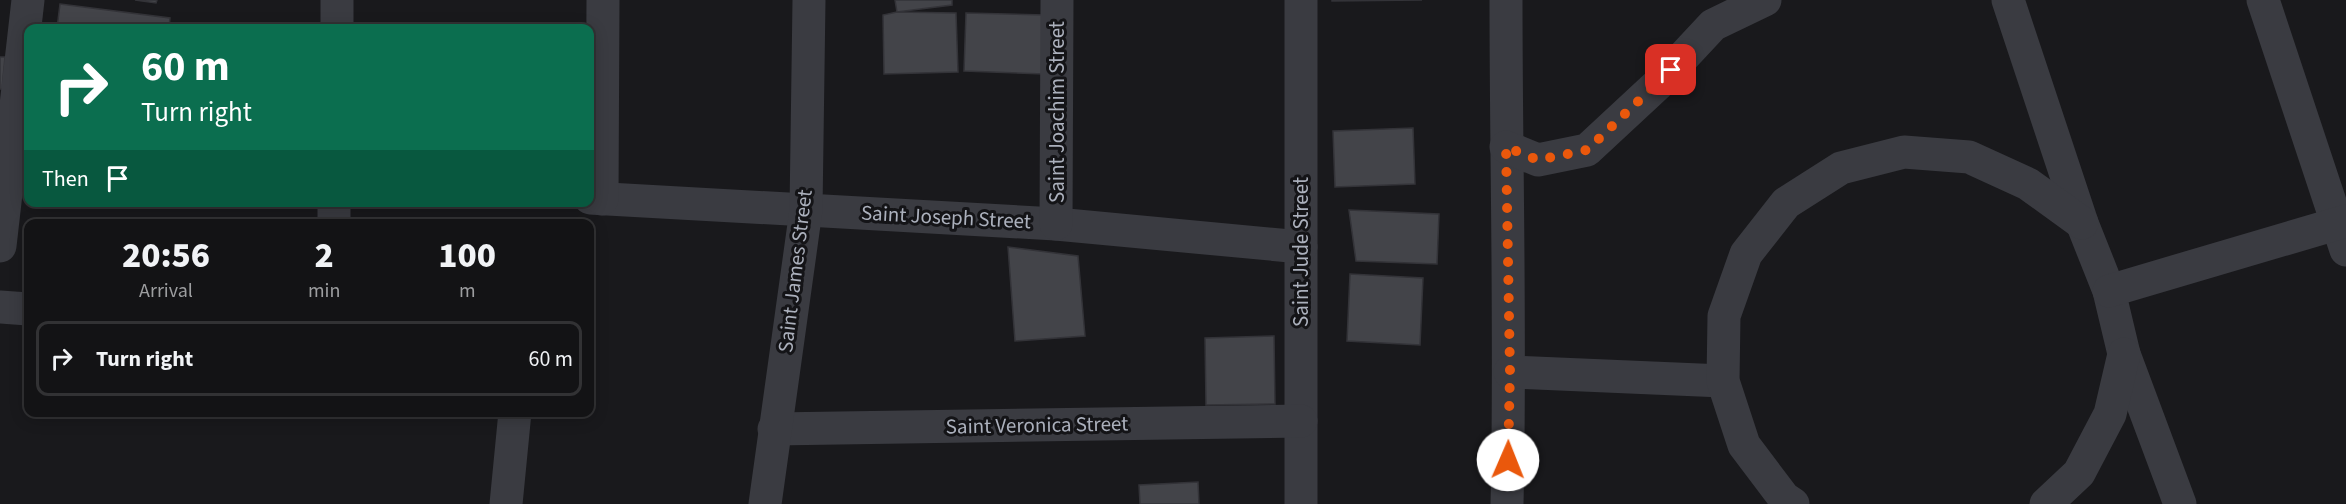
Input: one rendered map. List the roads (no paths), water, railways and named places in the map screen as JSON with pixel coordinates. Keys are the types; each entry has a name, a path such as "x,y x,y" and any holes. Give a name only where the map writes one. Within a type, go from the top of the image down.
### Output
{"street":[{"path":"25,24 28,0"},
{"path":"336,24 337,0"},
{"path":"596,199 603,0"},
{"name":"Saint James Street","path":"765,504 806,210 809,0"},
{"name":"Saint Joachim Street","path":"1056,224 1057,0"},
{"name":"Saint Jude Street","path":"1300,0 1301,504"},
{"path":"1506,0 1510,372 1507,504"},
{"path":"1506,147 1538,160 1587,150 1657,85 1713,25 1765,0"},
{"path":"2008,0 2082,223 2109,291 2124,354 2180,504"},
{"path":"2109,291 2343,232 2263,0"},
{"path":"0,246 24,35"},
{"path":"1793,504 1784,498 1744,445 1723,381 1724,316 1746,254 1786,203 1841,168 1904,152 1969,158 2028,184 2082,223"},
{"name":"Saint Joseph Street","path":"596,199 1056,224 1301,247"},
{"path":"0,307 24,309"},
{"path":"2046,504 2079,473 2110,414 2124,354"},
{"path":"1510,372 1723,381"},
{"path":"506,504 515,417"},
{"name":"Saint Veronica Street","path":"774,429 1301,422"}]}
